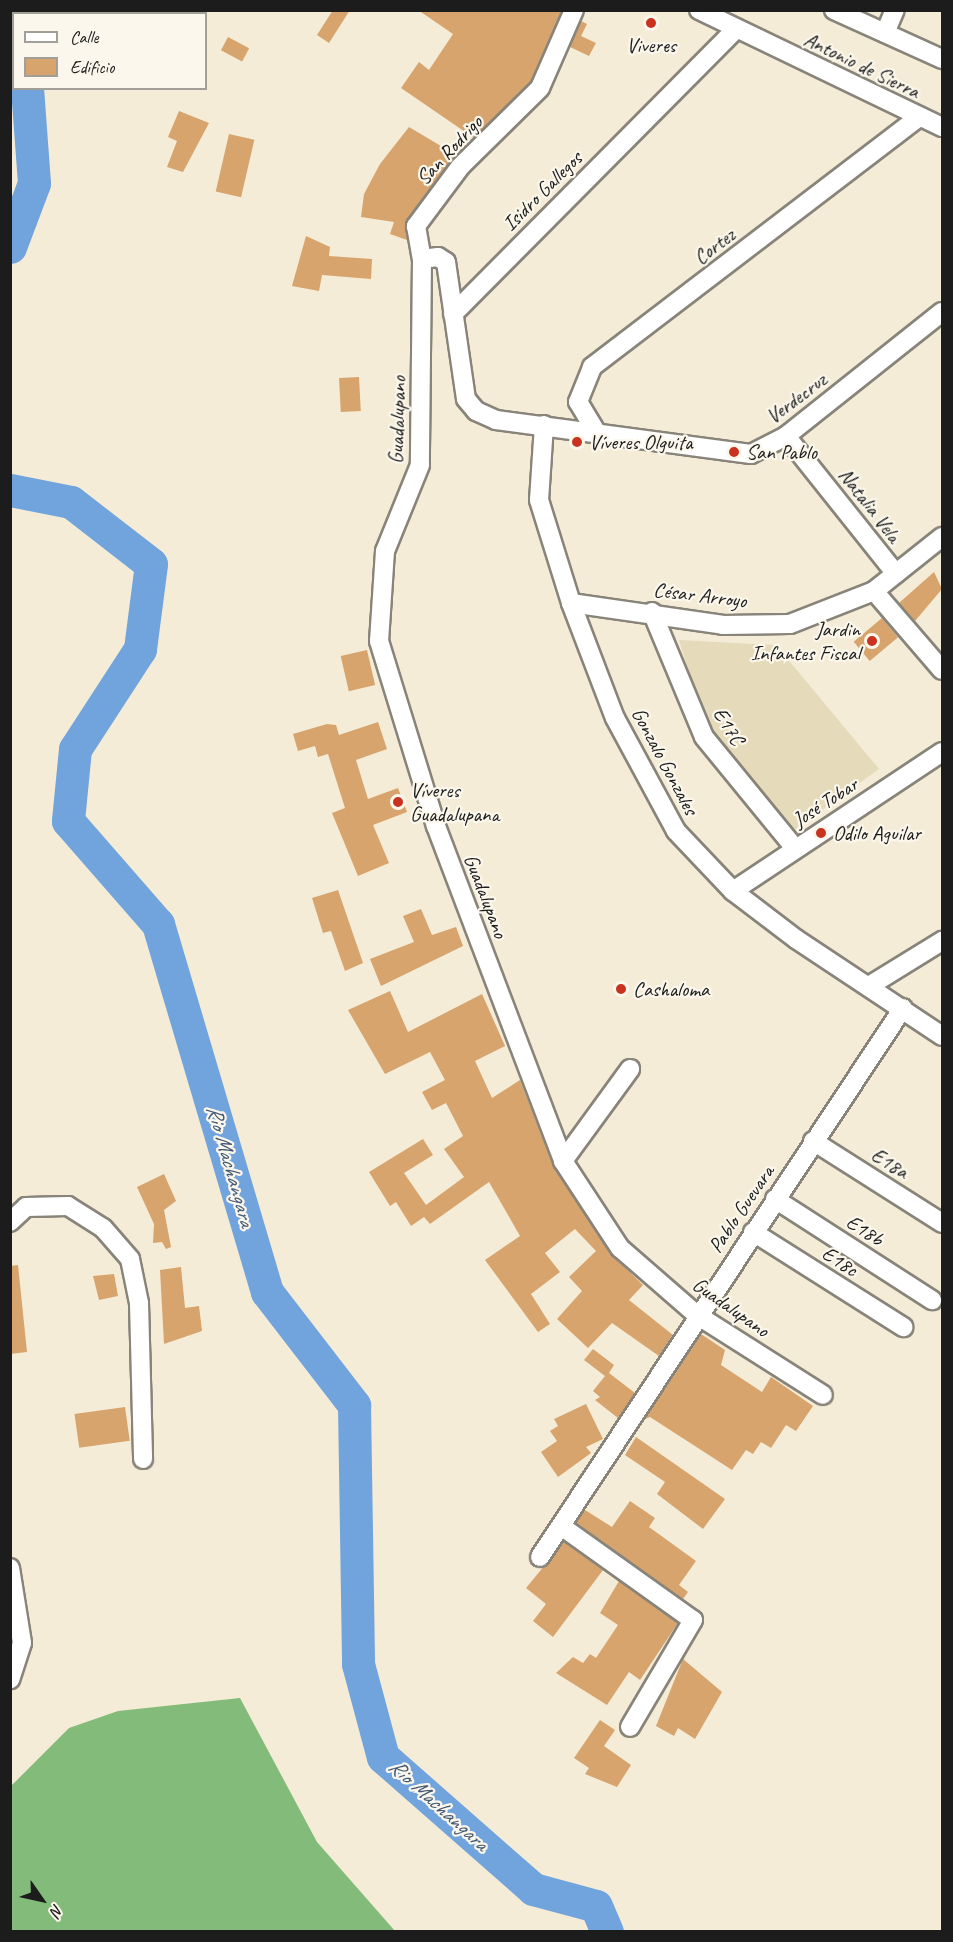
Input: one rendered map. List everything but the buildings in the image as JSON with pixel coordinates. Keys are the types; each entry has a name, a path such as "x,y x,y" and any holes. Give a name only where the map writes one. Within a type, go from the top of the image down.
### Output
{"street":[{"name":"San Rodrigo","path":"422,259 416,235 420,217 460,167 540,88 574,10"},
{"name":"Antonio de Sierra","path":"699,10 942,127"},
{"path":"834,10 942,59"},
{"path":"885,33 895,10"},
{"name":"Isidro Gallegos","path":"453,314 736,29"},
{"name":"Cortez","path":"595,430 578,402 592,367 919,117"},
{"path":"422,259 438,257 446,262 453,314"},
{"name":"Guadalupano","path":"422,259 420,465 385,551 379,641 436,826 563,1161 620,1248 697,1315 823,1395"},
{"name":"Verdecruz","path":"453,314 466,399 476,411 496,420 595,430 751,454 786,436 942,312"},
{"name":"Gonzalo Gonzales","path":"544,425 539,500 571,603 615,718 676,831 733,891 942,1036"},
{"name":"Natalia Vela","path":"786,436 896,574"},
{"name":"César Arroyo","path":"571,603 652,612 723,625 790,624 874,591 942,537"},
{"path":"874,591 942,670"},
{"name":"E17C","path":"652,612 704,736 795,848"},
{"name":"José Tobar","path":"733,891 942,752"},
{"path":"869,986 942,941"},
{"name":"Pablo Guevara","path":"540,1557 697,1315 903,1008"},
{"path":"563,1161 630,1069"},
{"name":"E18a","path":"813,1141 942,1223"},
{"name":"E18b","path":"775,1199 932,1300"},
{"path":"10,1222 26,1207 68,1206 103,1228 130,1259 139,1303 143,1459"},
{"name":"E18c","path":"753,1232 903,1327"},
{"path":"561,1526 693,1620 630,1727"},
{"path":"10,1568 21,1643 10,1679"}],"shaded area":[{"path":"679,640 776,645 879,769 793,831 708,733"}],"green space":[{"path":"240,1698 317,1842 395,1931 11,1931 11,1786 69,1728 118,1711"}],"waterway":[{"name":"Rio Machangara","path":"10,247 34,183 27,90"},
{"name":"Rio Machangara","path":"10,490 71,502 151,564 140,649 75,749 68,821 158,924 267,1292 354,1405 358,1664 383,1757 533,1889 596,1906 607,1932"}],"place":[{"name":"Viveres","path":"651,23"},
{"name":"Víveres Olguita","path":"577,442"},
{"name":"San Pablo","path":"734,452"},
{"name":"Jardin Infantes Fiscal","path":"872,641"},
{"name":"Víveres Guadalupana","path":"398,802"},
{"name":"Odilo Aguilar","path":"821,833"},
{"name":"Cashaloma","path":"621,989"}]}
